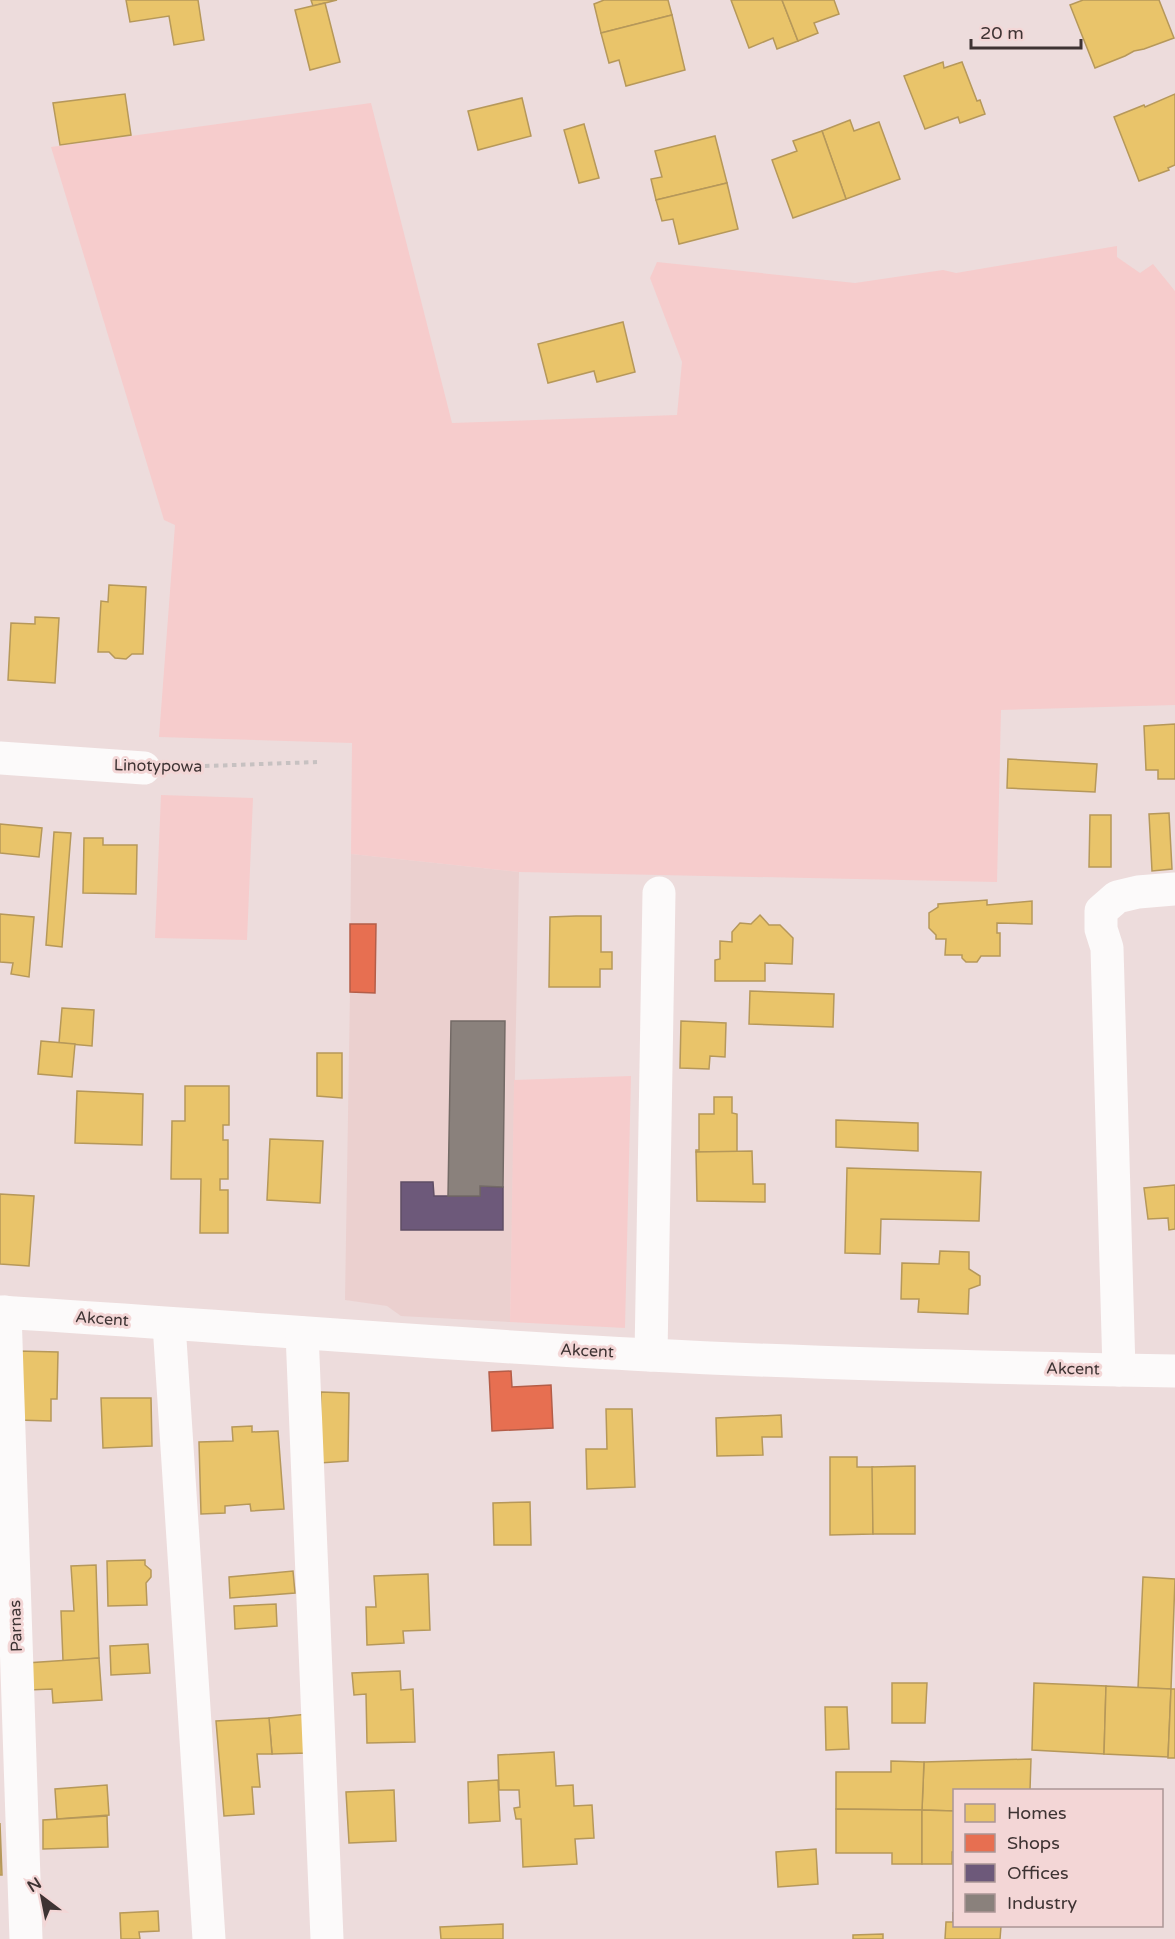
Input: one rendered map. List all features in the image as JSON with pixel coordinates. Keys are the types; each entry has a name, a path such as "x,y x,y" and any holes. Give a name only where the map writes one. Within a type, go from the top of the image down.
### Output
{"street":[{"name":"Linotypowa","path":"0,758 144,768"},
{"path":"1119,1370 1107,948 1101,929 1101,911 1117,897 1138,892 1175,889"},
{"path":"651,1355 659,893"},
{"name":"Akcent","path":"2,1312 651,1355 958,1367 1175,1371"},
{"name":"Parnas","path":"2,1312 26,1939"},
{"path":"169,1324 209,1939"},
{"path":"302,1333 327,1939"}],"path":[{"name":"Linotypowa","path":"144,768 317,762"}],"shaded area":[{"path":"371,103 452,423 677,415 682,362 650,278 657,262 855,283 943,270 956,273 1117,246 1117,257 1140,273 1153,264 1175,291 1175,705 1001,710 997,882 519,872 351,854 352,743 159,737 175,525 164,520 51,147"},
{"path":"161,795 253,798 247,940 155,938"},
{"path":"351,854 519,872 510,1322 401,1316 387,1306 345,1300"},
{"path":"631,1076 625,1328 510,1322 514,1080"}],"building: Homes":[{"path":"126,0 198,0 204,40 174,45 169,16 130,22"},
{"path":"311,0 337,0 313,6"},
{"path":"604,0 668,0 672,15 601,33 594,4"},
{"path":"731,0 782,0 798,41 777,49 773,38 749,48"},
{"path":"782,0 834,0 839,14 814,23 818,33 798,41"},
{"path":"1083,0 1159,0 1174,38 1134,51 1095,68 1070,5"},
{"path":"325,3 340,62 310,70 295,10"},
{"path":"672,15 685,70 626,86 619,60 609,63 601,33"},
{"path":"943,62 944,68 962,62 977,101 980,100 985,114 960,123 958,117 925,129 904,76"},
{"path":"125,94 131,135 60,145 53,103"},
{"path":"1175,94 1175,165 1168,168 1169,170 1139,181 1114,117"},
{"path":"522,98 531,136 478,150 468,111"},
{"path":"850,120 854,131 879,122 900,179 846,199 822,131"},
{"path":"584,124 599,178 579,183 564,130"},
{"path":"822,131 846,199 793,218 772,160 797,151 793,141"},
{"path":"715,136 727,183 656,200 651,179 662,177 655,151"},
{"path":"727,183 738,229 679,244 673,219 662,221 656,200"},
{"path":"623,322 635,372 597,382 594,371 548,383 538,344"},
{"path":"109,585 146,587 143,654 132,654 126,659 115,658 109,652 98,652 101,601 108,602"},
{"path":"35,617 59,618 55,683 8,680 11,623 35,624"},
{"path":"1175,724 1175,779 1158,779 1158,770 1146,770 1144,726"},
{"path":"1008,759 1097,764 1095,792 1007,788"},
{"path":"1169,813 1172,869 1152,871 1149,814"},
{"path":"1090,815 1111,815 1111,867 1089,867"},
{"path":"0,824 42,828 39,857 0,853"},
{"path":"54,832 71,833 62,947 46,945"},
{"path":"84,838 103,838 103,845 137,845 136,894 83,893"},
{"path":"987,900 987,905 1032,901 1032,924 997,923 997,933 1000,933 1000,956 981,956 977,962 966,962 962,955 945,955 946,939 936,939 936,935 929,928 929,913 938,907 938,904"},
{"path":"0,914 34,917 29,977 11,974 13,963 0,962"},
{"path":"760,915 769,925 780,925 793,938 792,964 765,963 765,981 715,981 715,960 720,959 720,941 732,942 732,932 740,923 751,924"},
{"path":"601,916 601,952 612,952 612,969 600,969 600,987 549,987 550,917"},
{"path":"750,991 834,994 833,1027 749,1024"},
{"path":"62,1008 94,1010 92,1046 59,1043"},
{"path":"681,1021 726,1023 725,1057 710,1056 709,1069 680,1068"},
{"path":"41,1041 75,1044 72,1077 38,1074"},
{"path":"317,1053 342,1053 342,1098 317,1096"},
{"path":"185,1086 229,1086 229,1125 223,1125 223,1140 228,1140 228,1179 220,1179 220,1190 228,1190 228,1233 200,1233 201,1179 171,1179 172,1121 185,1121"},
{"path":"77,1091 143,1094 142,1145 75,1143"},
{"path":"714,1097 732,1097 732,1113 737,1114 737,1152 696,1152 699,1150 699,1114 714,1114"},
{"path":"836,1120 918,1123 918,1151 836,1147"},
{"path":"270,1139 323,1141 320,1203 267,1200"},
{"path":"752,1151 753,1184 765,1184 765,1202 697,1201 696,1152"},
{"path":"847,1168 981,1172 979,1221 881,1219 880,1254 845,1253"},
{"path":"1175,1185 1175,1229 1169,1230 1168,1218 1148,1219 1144,1188"},
{"path":"0,1194 34,1196 29,1266 0,1264"},
{"path":"940,1251 969,1252 969,1269 980,1276 980,1285 969,1289 968,1314 918,1312 919,1299 901,1299 902,1263 939,1264"},
{"path":"17,1351 58,1352 57,1399 51,1399 51,1421 17,1420"},
{"path":"321,1392 349,1393 348,1461 320,1463"},
{"path":"101,1398 151,1398 152,1446 103,1448"},
{"path":"606,1409 632,1409 635,1487 587,1489 586,1449 607,1449"},
{"path":"781,1415 782,1437 762,1437 763,1455 717,1456 716,1418"},
{"path":"252,1426 252,1432 278,1431 284,1509 251,1511 250,1504 225,1506 225,1513 201,1514 199,1442 233,1441 232,1427"},
{"path":"830,1457 857,1457 857,1467 873,1467 873,1534 830,1535"},
{"path":"915,1466 915,1534 873,1534 872,1467"},
{"path":"530,1502 531,1545 494,1545 493,1503"},
{"path":"145,1560 145,1565 151,1570 151,1577 146,1583 147,1605 108,1606 107,1561"},
{"path":"96,1565 99,1658 63,1661 61,1611 74,1611 71,1566"},
{"path":"293,1571 295,1593 230,1598 229,1577"},
{"path":"428,1574 430,1630 403,1631 404,1643 367,1645 366,1607 376,1607 374,1576"},
{"path":"1143,1577 1175,1579 1171,1689 1138,1688"},
{"path":"276,1604 277,1626 235,1629 234,1606"},
{"path":"148,1644 150,1673 111,1675 110,1646"},
{"path":"99,1658 102,1700 53,1703 52,1689 28,1690 26,1663"},
{"path":"400,1671 401,1690 413,1689 415,1742 367,1743 366,1694 354,1695 352,1673"},
{"path":"892,1683 927,1683 925,1723 892,1723"},
{"path":"1034,1683 1106,1686 1104,1754 1032,1750"},
{"path":"1106,1686 1171,1689 1168,1757 1104,1754"},
{"path":"1171,1689 1175,1689 1175,1758 1168,1758"},
{"path":"825,1707 847,1707 849,1749 826,1750"},
{"path":"308,1714 308,1753 272,1754 269,1718"},
{"path":"269,1718 272,1754 257,1754 260,1787 252,1787 254,1814 224,1816 216,1721"},
{"path":"554,1752 556,1786 573,1785 574,1806 592,1805 594,1838 575,1839 577,1864 523,1867 521,1819 516,1819 514,1808 520,1807 519,1790 499,1790 498,1755"},
{"path":"1031,1759 1030,1789 953,1789 953,1811 922,1810 924,1762"},
{"path":"891,1761 924,1762 922,1810 836,1809 836,1772 891,1772"},
{"path":"498,1780 500,1821 469,1823 468,1782"},
{"path":"107,1785 109,1815 57,1819 55,1789"},
{"path":"394,1790 396,1841 349,1843 346,1792"},
{"path":"836,1809 922,1810 922,1864 892,1864 892,1853 836,1853"},
{"path":"922,1810 953,1811 952,1864 922,1864"},
{"path":"107,1816 108,1847 43,1849 43,1820"},
{"path":"0,1823 2,1875 0,1875"},
{"path":"816,1849 818,1884 778,1887 776,1852"},
{"path":"158,1911 159,1931 139,1932 140,1939 121,1939 120,1913"},
{"path":"946,1922 953,1922 953,1927 1001,1927 1000,1939 945,1939"},
{"path":"503,1924 503,1939 441,1939 440,1927"},
{"path":"883,1934 883,1939 853,1939 853,1935"}],"building: Shops":[{"path":"350,924 376,924 375,993 350,992"},
{"path":"511,1371 512,1387 551,1385 553,1428 492,1431 489,1372"}],"building: Offices":[{"path":"401,1182 433,1182 434,1196 480,1196 480,1186 503,1187 503,1230 401,1230"}],"building: Industry":[{"path":"451,1021 505,1021 503,1187 480,1186 480,1196 448,1196"}]}
